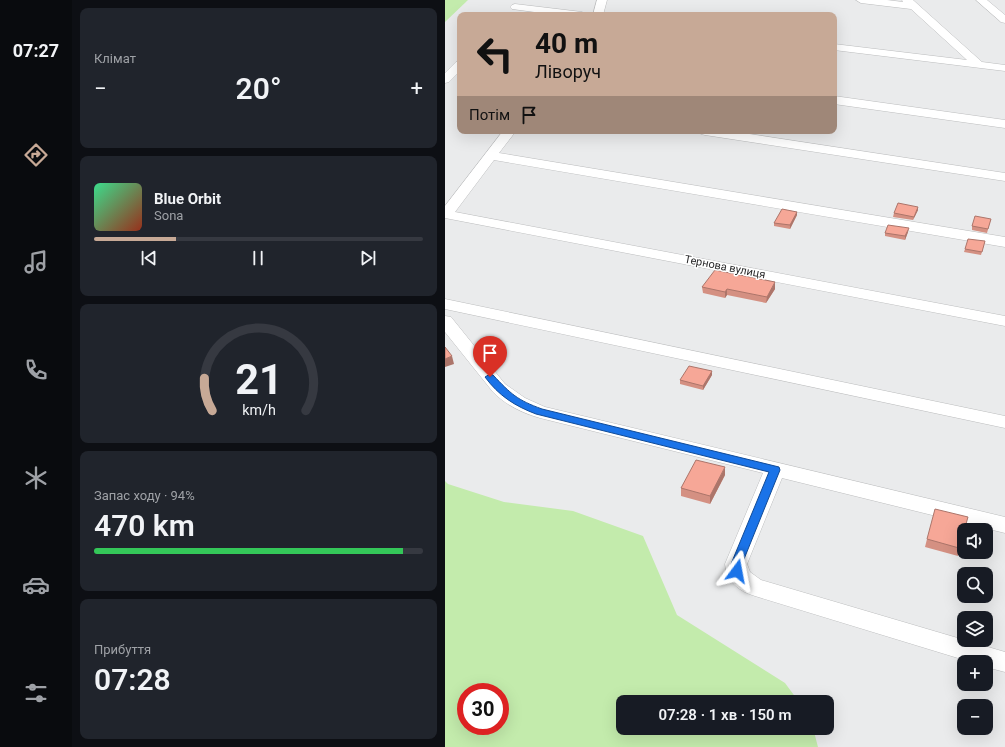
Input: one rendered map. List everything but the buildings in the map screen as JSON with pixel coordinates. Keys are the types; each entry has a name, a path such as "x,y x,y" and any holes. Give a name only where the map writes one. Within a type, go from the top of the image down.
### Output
{"street":[{"path":"599,12 602,0"},
{"path":"861,0 911,3 979,65"},
{"path":"981,0 1005,20"},
{"path":"509,12 516,4 564,12"},
{"path":"837,46 1005,68"},
{"path":"445,80 457,67"},
{"path":"837,100 1005,124"},
{"path":"445,214 508,134"},
{"path":"725,134 1005,177"},
{"path":"491,156 1005,242"},
{"name":"Тернова вулиця","path":"445,214 1005,321"},
{"path":"445,304 1005,422"},
{"path":"445,321 499,388 509,397 522,405 540,412 1005,525"},
{"path":"775,470 736,564 737,571 746,583 755,587 1005,662"}],"green space":[{"path":"445,0 468,0 445,22"},
{"path":"445,481 448,484 504,502 573,511 643,536 677,615 785,683 794,695 616,695 616,735 815,735 818,747 445,747"}],"route":[{"path":"490,377 509,397 522,405 540,412 775,470 736,564 737,571"}]}
